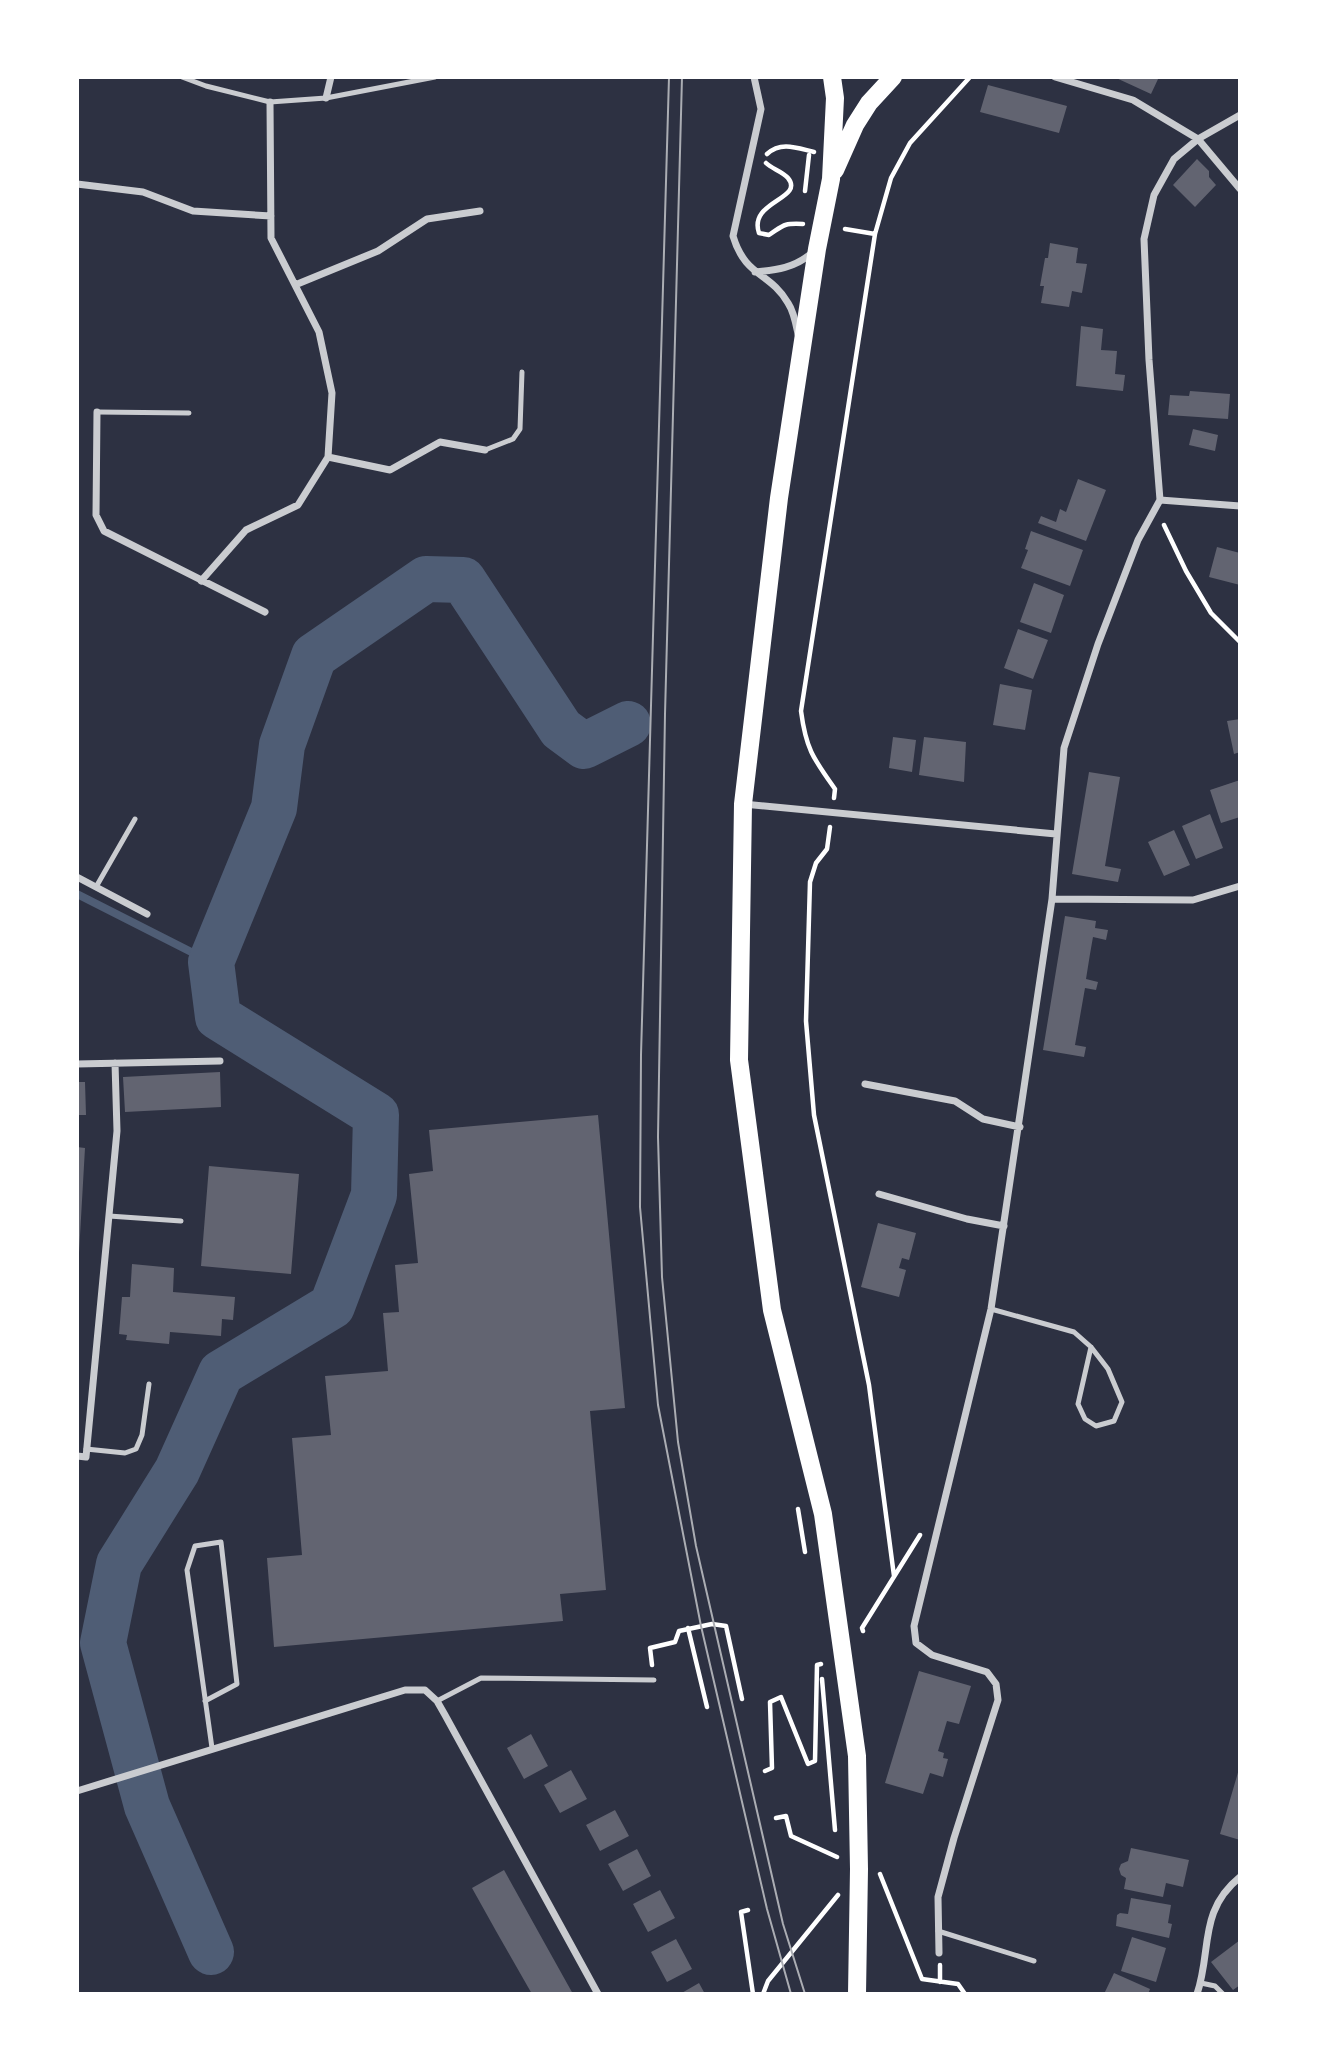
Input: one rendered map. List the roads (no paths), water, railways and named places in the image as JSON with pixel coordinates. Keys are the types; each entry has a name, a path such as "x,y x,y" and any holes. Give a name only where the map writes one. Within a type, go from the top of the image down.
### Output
{"main road":[{"path":"832,77 835,99 831,179 817,249 779,498 743,804 739,1060 772,1310 822,1514 857,1756 857,1992"},
{"path":"831,179 855,125 869,103 893,77"}],"street":[{"path":"326,98 331,77"},
{"path":"754,77 761,109 733,236 737,250 746,264 769,281 788,302 802,349"},
{"path":"1055,77 1133,100 1198,139 1240,189"},
{"path":"201,580 246,530 298,505 328,457 332,393 319,332 271,237 270,102"},
{"path":"939,1953 938,1897 998,1700 996,1684 987,1672 932,1655 916,1643 914,1626 991,1309 1052,899 1064,748 1098,644 1138,540 1160,500 1149,360 1144,239 1154,195 1174,159 1198,139 1240,116"},
{"path":"77,184 143,192 193,211 271,216"},
{"path":"295,285 378,251 427,219 480,211"},
{"path":"754,272 786,268 801,262 817,249"},
{"path":"97,412 96,515 104,531 265,612"},
{"path":"328,457 390,470 440,442 485,450"},
{"path":"1160,500 1240,506"},
{"path":"743,804 1056,834"},
{"path":"77,877 147,914"},
{"path":"1052,899 1193,900 1240,886"},
{"path":"77,1064 219,1061"},
{"path":"77,1456 86,1457 117,1131 115,1063"},
{"path":"864,1084 955,1101 983,1119 1020,1127"},
{"path":"878,1194 967,1219 1004,1226"},
{"path":"77,1791 405,1690 425,1690 437,1701 598,1994"},
{"path":"1198,1994 1211,1916 1225,1891 1240,1877"}],"lane":[{"path":"181,77 270,102 326,98 436,77"},
{"path":"485,450 513,439 520,429 522,372"},
{"path":"97,412 189,413"},
{"path":"96,887 135,819"},
{"path":"109,1216 181,1221"},
{"path":"991,1309 1074,1332 1091,1347 1108,1368 1122,1402 1114,1421 1096,1426 1085,1419 1078,1404 1091,1347"},
{"path":"86,1449 125,1453 136,1448 142,1435 149,1384"},
{"path":"205,1701 237,1684 221,1542 195,1546 187,1570 205,1701 212,1748"},
{"path":"437,1701 481,1678 654,1680"},
{"path":"938,1931 1034,1961"},
{"path":"1201,1983 1214,1986 1223,1994"}],"waterway":[{"path":"211,1952 147,1806 103,1643 119,1564 177,1471 221,1373 332,1306 374,1195 376,1115 218,1017 211,962 274,808 282,745 314,656 426,579 463,580 561,729 584,746 628,724"},
{"path":"77,894 211,962"}],"tram line":[{"path":"669,77 641,1055 640,1207 658,1405 701,1626 767,1909 791,1994"},
{"path":"682,77 665,714 658,1137 662,1277 678,1442 696,1546 783,1924 805,1994"}]}
